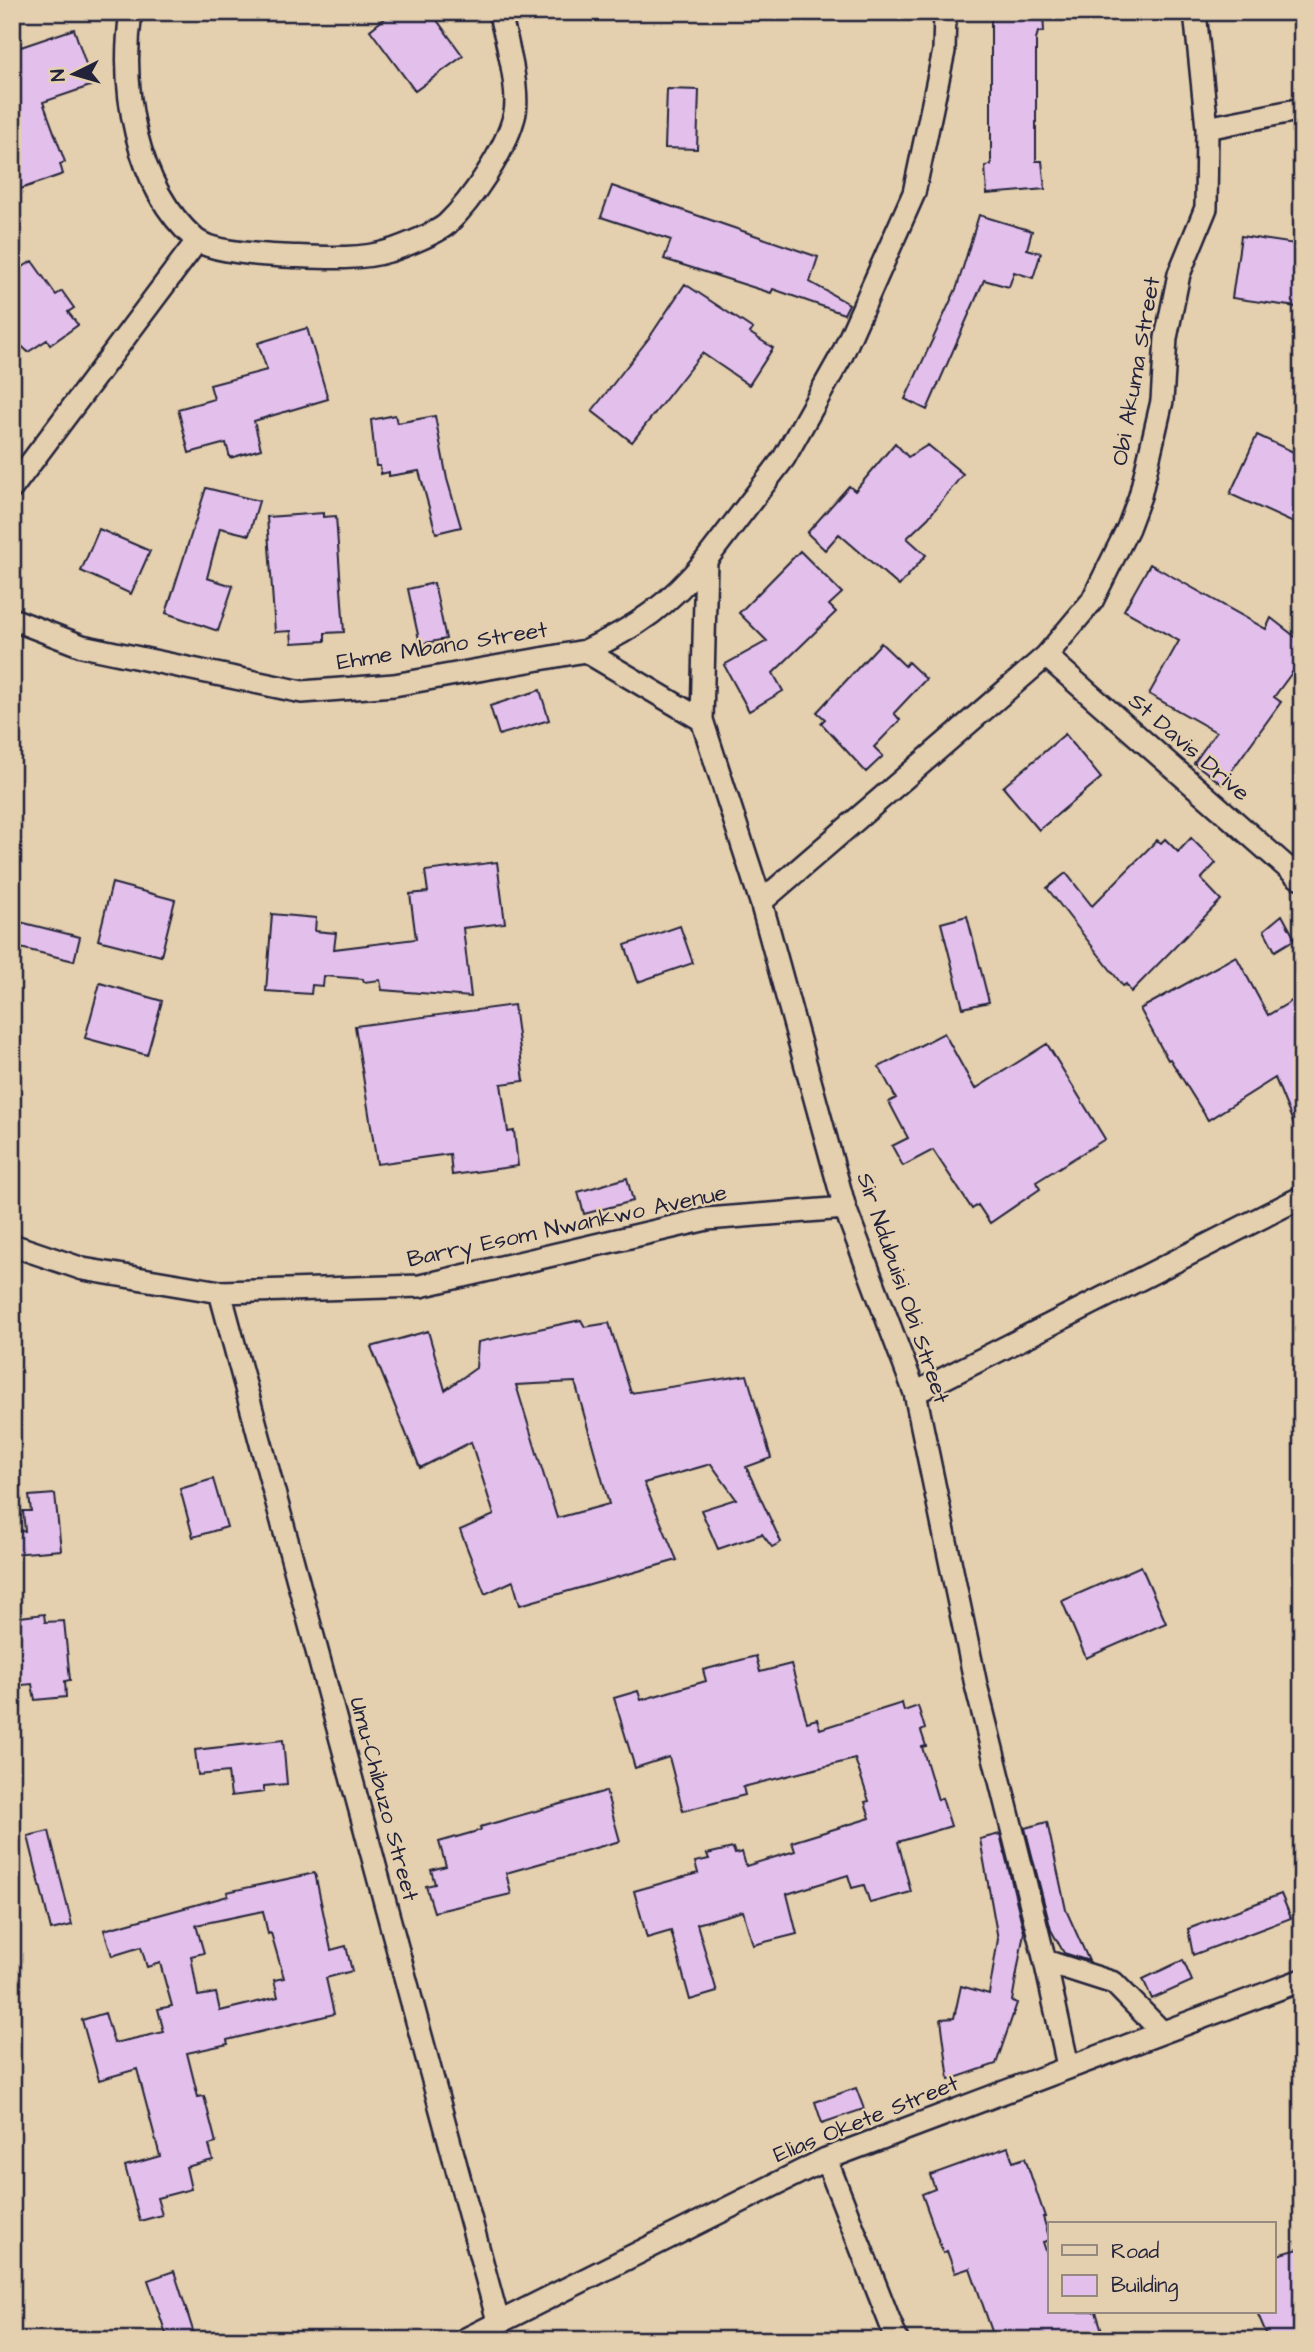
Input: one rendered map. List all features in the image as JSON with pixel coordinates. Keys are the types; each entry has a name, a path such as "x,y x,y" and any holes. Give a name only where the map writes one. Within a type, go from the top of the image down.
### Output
{"street":[{"path":"131,12 130,80 135,136 147,173 168,206 197,241 247,254 326,258 387,252 445,225 491,168 515,115 509,44 499,12"},
{"name":"Ehme Mbano Street","path":"12,619 82,646 302,692 394,685 585,651 656,613 706,560 784,458 842,355 914,193 944,51 945,12"},
{"name":"Obi Akuma Street","path":"761,902 1046,656 1092,601 1140,496 1162,401 1166,338 1172,302 1179,274 1206,208 1207,128 1195,12"},
{"path":"1207,128 1302,109"},
{"path":"12,488 197,241"},
{"name":"Sir Ndubuisi Obi Street","path":"706,560 702,720 761,902 845,1208 915,1393 976,1685 1045,1961 1068,2066"},
{"path":"585,651 702,720"},
{"name":"St Davis Drive","path":"1046,656 1298,877"},
{"path":"915,1393 1302,1197"},
{"name":"Barry Esom Nwankwo Avenue","path":"12,1245 83,1269 220,1292 420,1286 706,1219 845,1208"},
{"name":"Umu-Chibuzo Street","path":"220,1292 498,2320"},
{"path":"1045,1961 1114,1983 1162,2032"},
{"name":"Elias Okete Street","path":"464,2340 498,2320 826,2159 1302,1980"},
{"path":"826,2159 897,2340"}],"building":[{"path":"393,12 431,12 463,56 415,91 370,30"},
{"path":"991,12 1043,12 1044,32 1038,32 1036,39 1036,161 1042,161 1045,189 987,194 985,166 991,165"},
{"path":"74,29 93,85 43,102 65,162 60,164 63,174 12,192 12,50"},
{"path":"667,89 699,90 697,149 665,148"},
{"path":"612,186 818,257 810,282 849,304 844,314 773,289 771,293 664,259 671,240 601,217"},
{"path":"979,215 1032,231 1027,249 1041,253 1033,278 1014,272 1009,287 984,280 927,410 905,399 957,287"},
{"path":"1241,236 1302,245 1297,307 1232,298"},
{"path":"32,261 56,295 62,291 74,308 68,312 78,325 50,345 47,340 28,352 12,337 12,274"},
{"path":"685,284 753,329 750,333 773,348 749,385 702,353 632,442 592,411 649,338"},
{"path":"307,328 328,399 254,421 261,449 230,458 226,443 189,453 178,409 214,399 210,385 267,370 258,343"},
{"path":"395,415 397,423 435,416 447,479 461,527 436,533 419,471 389,476 389,472 381,474 380,466 376,466 371,420"},
{"path":"1257,435 1302,456 1302,527 1230,494"},
{"path":"895,443 908,457 928,445 963,474 928,518 907,538 926,555 899,586 839,534 825,550 807,533 849,486 855,491"},
{"path":"206,488 259,501 249,535 220,528 207,578 233,586 218,631 166,613"},
{"path":"323,513 323,517 336,516 344,632 325,633 325,641 292,643 291,631 275,632 267,517"},
{"path":"99,529 150,551 131,594 81,571"},
{"path":"800,551 842,593 829,605 836,612 773,673 783,691 749,711 724,665 767,641 739,613"},
{"path":"1150,564 1266,629 1271,618 1302,642 1302,659 1274,697 1281,702 1222,784 1194,763 1216,732 1149,694 1179,641 1124,610"},
{"path":"434,583 446,639 420,644 408,589"},
{"path":"881,643 905,666 908,662 926,679 894,713 900,720 874,747 883,756 866,772 821,723 825,719 817,712"},
{"path":"540,690 549,720 499,735 490,706"},
{"path":"1065,734 1101,778 1039,830 1003,787"},
{"path":"1191,838 1216,863 1201,879 1221,900 1131,992 1126,984 1123,986 1047,888 1066,873 1092,906 1157,840 1161,843 1165,839 1178,852"},
{"path":"497,862 505,923 463,928 471,997 382,990 380,980 364,982 363,979 324,976 323,986 312,985 311,994 266,991 272,914 316,918 315,931 336,933 334,949 416,939 410,894 428,892 425,871"},
{"path":"112,883 175,900 161,956 98,940"},
{"path":"1282,915 1295,939 1275,951 1264,930"},
{"path":"967,916 989,1002 963,1008 941,923"},
{"path":"16,921 80,937 74,961 12,946"},
{"path":"680,926 693,963 638,982 625,945"},
{"path":"1236,956 1268,1015 1302,995 1302,1144 1275,1078 1208,1120 1170,1059 1168,1060 1140,1009"},
{"path":"100,983 162,1001 147,1055 85,1038"},
{"path":"514,1005 524,1081 501,1084 508,1132 514,1131 518,1166 452,1175 450,1154 377,1164 355,1026"},
{"path":"944,1033 975,1089 1047,1044 1105,1139 1036,1182 1040,1189 990,1223 978,1205 972,1209 933,1150 903,1166 892,1146 908,1138 889,1102 896,1098 879,1067"},
{"path":"627,1178 633,1201 584,1214 578,1192"},
{"path":"581,1320 585,1327 609,1323 631,1393 747,1375 771,1458 746,1467 781,1542 772,1547 762,1534 718,1549 701,1510 736,1499 711,1464 644,1483 677,1560 520,1605 513,1581 485,1594 460,1530 494,1515 471,1442 420,1468 371,1347 428,1331 445,1390 476,1368 478,1342","holes":["575,1382 609,1504 557,1518 516,1385"]},
{"path":"213,1479 227,1527 193,1537 180,1489"},
{"path":"55,1494 61,1550 12,1554 12,1532 25,1531 23,1511 31,1511 29,1496"},
{"path":"1141,1566 1166,1623 1086,1658 1062,1601"},
{"path":"44,1614 45,1622 64,1621 70,1680 65,1681 66,1697 35,1700 32,1684 12,1686 12,1618"},
{"path":"756,1656 760,1672 791,1664 807,1722 817,1719 820,1729 902,1703 904,1711 918,1706 925,1729 921,1731 926,1746 922,1747 938,1800 942,1798 951,1826 898,1842 911,1892 870,1903 864,1885 852,1888 848,1875 787,1894 797,1934 753,1945 743,1911 697,1924 717,1992 690,2000 671,1931 647,1938 634,1891 698,1873 695,1862 709,1859 707,1854 733,1848 735,1854 742,1852 746,1866 795,1851 792,1842 870,1818 865,1802 869,1801 855,1759 743,1787 745,1795 683,1811 669,1757 635,1768 614,1698 638,1691 641,1700 706,1681 703,1670"},
{"path":"283,1740 287,1784 264,1786 264,1792 231,1796 228,1772 198,1775 195,1750"},
{"path":"606,1791 620,1841 506,1873 511,1894 434,1912 426,1886 435,1884 431,1870 446,1866 439,1842 481,1830 480,1827"},
{"path":"1047,1822 1066,1910 1089,1961 1064,1953 1051,1930 1025,1828"},
{"path":"49,1831 72,1925 51,1930 28,1836"},
{"path":"1000,1834 1024,1932 1012,2001 1017,2003 996,2064 949,2080 941,2019 954,2018 961,1986 989,1994 998,1939 980,1839"},
{"path":"315,1873 331,1950 346,1946 352,1971 326,1978 334,2014 227,2040 228,2044 187,2053 198,2097 204,2096 216,2143 209,2145 213,2160 186,2167 191,2189 157,2198 162,2215 140,2221 125,2166 160,2156 137,2069 99,2080 82,2020 105,2013 114,2043 164,2032 158,2009 172,2006 160,1963 147,1967 141,1947 112,1956 104,1930 228,1896 227,1892","holes":["263,1911 268,1934 271,1933 284,1978 274,1980 278,1997 220,2011 216,1993 198,1996 191,1956 204,1953 196,1925"]},
{"path":"1281,1894 1291,1918 1193,1955 1188,1929"},
{"path":"1183,1960 1192,1981 1152,1999 1143,1979"},
{"path":"856,2088 864,2109 822,2123 815,2102"},
{"path":"1008,2147 1013,2162 1025,2158 1048,2233 1048,2241 1043,2242 1048,2257 1048,2314 1097,2314 1105,2340 995,2340 970,2268 955,2273 947,2251 943,2253 922,2194 935,2189 930,2175"},
{"path":"1302,2248 1302,2340 1269,2340 1258,2314 1276,2314 1276,2255"},
{"path":"174,2271 196,2340 168,2340 148,2280"}]}
